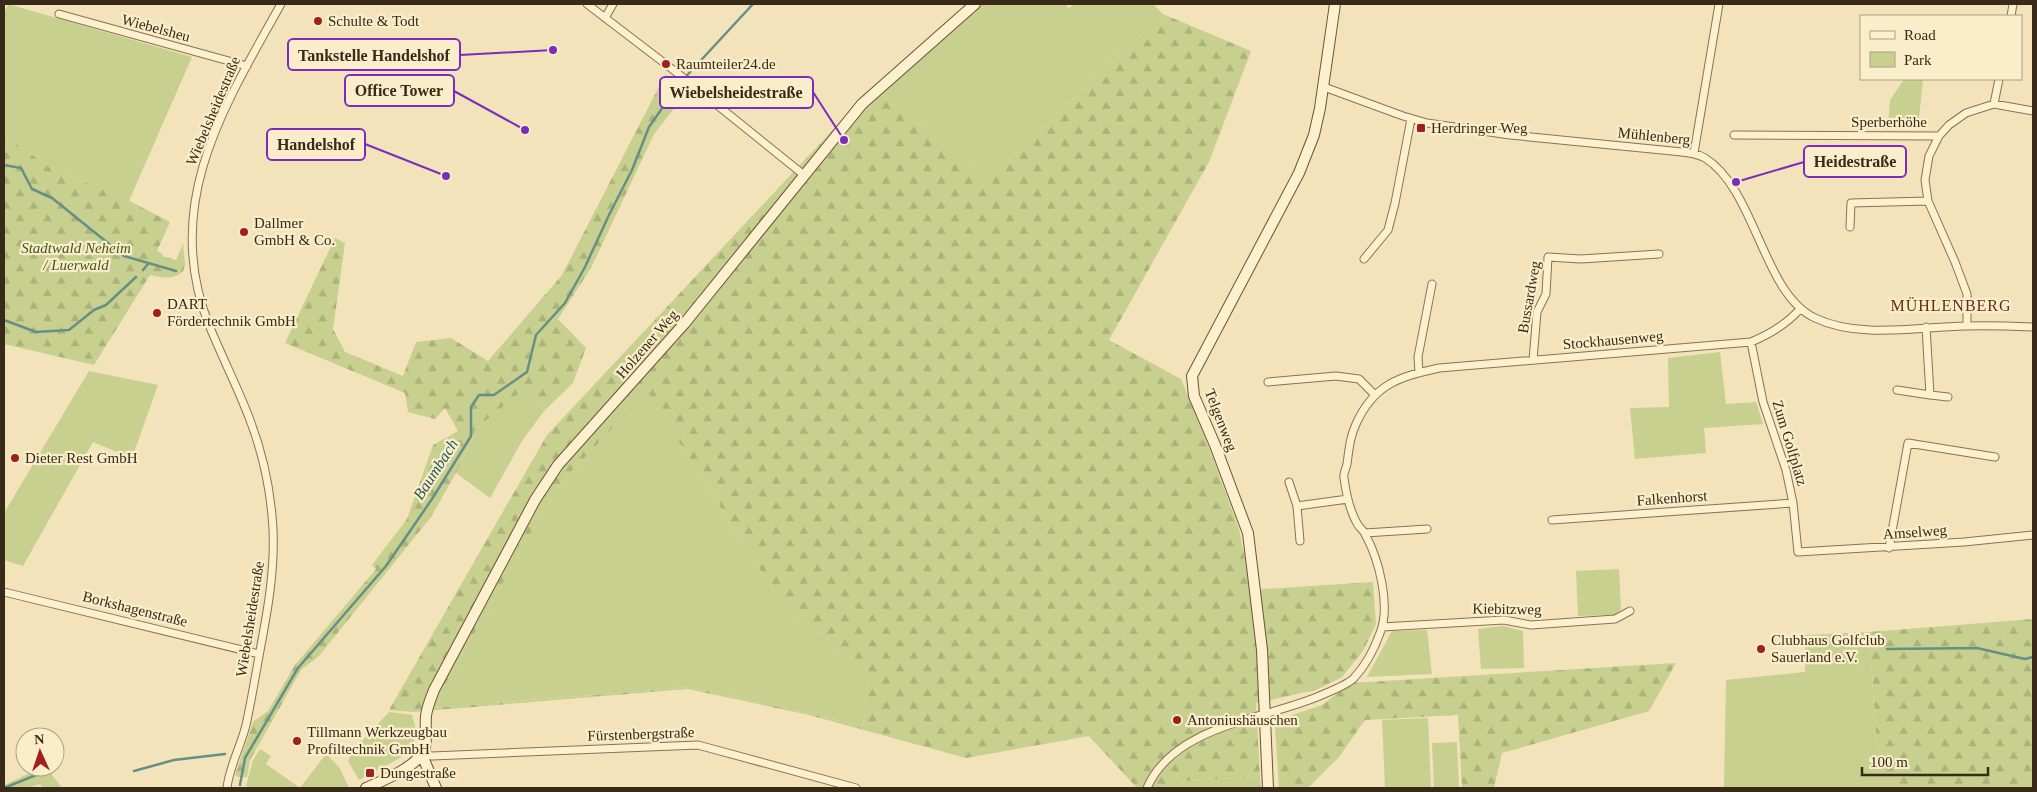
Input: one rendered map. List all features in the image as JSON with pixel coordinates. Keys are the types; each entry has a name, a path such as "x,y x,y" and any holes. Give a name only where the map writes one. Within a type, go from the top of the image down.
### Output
{"main road":[{"name":"Holzener Weg","path":"422,755 425,746 426,716 434,690 545,484 572,448 684,324 872,94 975,4"},
{"path":"1324,87 1335,4"},
{"name":"Telgenweg","path":"1268,788 1262,650 1248,534 1215,445 1194,396 1192,376 1300,173 1314,135 1324,87"},
{"path":"366,788 416,762 422,755 436,788"}],"street":[{"name":"Wiebelsheidestraße","path":"228,788 230,774 246,728 272,577 273,540 270,497 250,421 204,311 194,269 192,236 194,204 203,164 226,109 246,66 281,4"},
{"path":"587,4 680,74 804,175"},
{"path":"605,18 613,4"},
{"path":"1694,154 1716,4"},
{"name":"Wiebelsheu","path":"59,14 246,66"},
{"path":"1994,104 1999,80"},
{"name":"Mühlenberg","path":"1324,87 1427,123 1510,135 1694,154 1704,157 1724,174 1741,202 1782,284 1800,309 1820,320 1843,328 1858,330 1967,325 2033,327"},
{"name":"Sperberhöhe","path":"1734,135 1938,136 1949,125 1966,113 1994,104 2033,111"},
{"path":"1364,259 1388,230 1411,118"},
{"path":"1938,136 1929,156 1924,180 1928,201 1967,294 1967,325"},
{"path":"1850,227 1851,203 1928,201"},
{"name":"Bussardweg","path":"1533,360 1537,312 1546,294 1548,257 1581,259 1659,254"},
{"path":"1419,373 1418,357 1432,284"},
{"name":"Stockhausenweg","path":"1147,788 1158,768 1175,751 1215,731 1306,702 1353,680 1370,658 1382,627 1384,590 1378,567 1365,533 1358,525 1348,498 1344,476 1349,442 1362,410 1374,394 1389,384 1419,373 1460,366 1751,342 1768,335 1788,322 1800,309"},
{"path":"1926,327 1930,395"},
{"name":"Zum Golfplatz","path":"1751,342 1763,402 1786,470 1793,503 1798,552"},
{"path":"1268,382 1336,376 1359,379 1374,394"},
{"path":"1897,390 1948,398"},
{"path":"1889,548 1908,443 1995,457"},
{"path":"1289,482 1297,506 1300,541"},
{"path":"1297,506 1348,498"},
{"name":"Falkenhorst","path":"1552,520 1793,503"},
{"path":"1365,533 1427,529"},
{"name":"Amselweg","path":"1798,552 1889,548 2033,535"},
{"name":"Borkshagenstraße","path":"4,592 259,654"},
{"name":"Kiebitzweg","path":"1382,627 1504,620 1531,625 1615,619 1630,611"},
{"name":"Fürstenbergstraße","path":"422,755 698,745 856,788"}],"green space":[{"path":"8,4 192,57 129,201 55,171 4,135 4,14"},
{"path":"971,4 1064,4 1069,8 1074,4 1153,4 1163,14 986,182 873,87"},
{"path":"1163,14 1251,51 1209,162 1109,340 1181,379 1204,434 1239,529 1251,590 1373,582 1376,624 1363,651 1342,677 1316,690 1256,703 1260,777 1184,781 1182,788 1137,788 1089,736 966,758 809,715 688,689 413,712 389,710 547,435 873,87 986,182","holes":["647,391 780,601 871,674 863,726 690,687 434,708 437,699 558,486"]},
{"path":"665,75 687,92 654,134 591,268 558,319 586,348 573,383 544,411 522,391 475,429 473,438 456,473 431,517 319,656 301,670 250,760 247,777 238,777 235,775 253,722 268,711 295,665 376,569 372,565 407,519 433,445 458,431 445,408 435,419 408,412 405,393 285,343 335,238 345,243 333,329 345,352 403,376 416,342 451,338 488,361 562,275"},
{"path":"1903,80 1923,80 1918,128 1888,127 1890,100"},
{"name":"Stadtwald Neheim / Luerwald","path":"4,135 55,171 122,197 170,222 157,251 163,254 162,256 176,260 183,244 185,264 183,272 167,278 150,275 94,365 4,344"},
{"path":"1720,352 1726,404 1756,402 1763,424 1704,428 1706,453 1635,459 1630,408 1669,407 1668,358"},
{"path":"89,371 158,385 132,458 93,442 23,566 4,560 4,513"},
{"path":"522,390 544,411 522,441 490,498 456,473 473,438 475,429"},
{"path":"647,390 780,601 871,674 863,726 690,687 433,708 558,486"},
{"path":"1619,569 1621,609 1615,615 1578,616 1576,571"},
{"path":"2033,619 2033,788 1880,788 1869,632"},
{"path":"1503,626 1523,631 1524,668 1481,669 1478,629"},
{"path":"1427,630 1432,674 1367,677 1392,631"},
{"path":"1869,632 1880,788 1724,788 1726,680 1805,672 1805,635"},
{"path":"1676,663 1649,711 1502,753 1494,788 1462,788 1458,715 1365,720 1339,757 1308,788 1279,788 1275,726 1286,717 1322,705 1351,683"},
{"path":"389,712 412,715 416,730 412,749 400,758 359,780 348,761 352,752"},
{"path":"1428,718 1431,788 1385,788 1382,720"},
{"path":"1457,742 1459,788 1434,788 1432,743"},
{"path":"260,749 271,756 266,764 300,788 255,788 246,786 253,760"},
{"path":"326,754 339,767 349,788 300,788"},
{"path":"21,777 54,777 62,788 43,788 40,784 29,788 4,788 4,785"},
{"path":"1260,777 1261,788 1182,788 1184,781"}],"waterway":[{"name":"Baumbach","path":"240,785 245,758 298,668 386,566 432,499 471,436 471,407 479,395 494,395 527,372 536,335 565,303 585,267 632,170 649,127 679,84 753,4"},
{"path":"4,165 21,168 32,189 52,198 124,256 176,271"},
{"path":"143,270 148,264"},
{"path":"4,320 36,332 69,330 94,310 106,305 136,277"},
{"path":"1887,649 1977,648 2025,659 2033,657"},
{"path":"134,771 174,760 225,754"},
{"path":"4,788 31,777"}],"place":[{"name":"Schulte & Todt","path":"318,21"},
{"name":"Tankstelle Handelshof","path":"553,50"},
{"name":"Raumteiler24.de","path":"666,64"},
{"name":"Herdringer Weg","path":"1421,128"},
{"name":"Office Tower","path":"525,130"},
{"name":"Wiebelsheidestraße","path":"844,140"},
{"name":"Handelshof","path":"446,176"},
{"name":"Heidestraße","path":"1736,182"},
{"name":"Dallmer GmbH & Co.","path":"244,232"},
{"name":"DART Fördertechnik GmbH","path":"157,313"},
{"name":"Dieter Rest GmbH","path":"15,458"},
{"name":"Clubhaus Golfclub Sauerland e.V.","path":"1761,649"},
{"name":"Antoniushäuschen","path":"1177,720"},
{"name":"Tillmann Werkzeugbau Profiltechnik GmbH","path":"297,741"},
{"name":"Dungestraße","path":"370,773"}],"district":[{"name":"MÜHLENBERG","path":"1951,305"}]}
